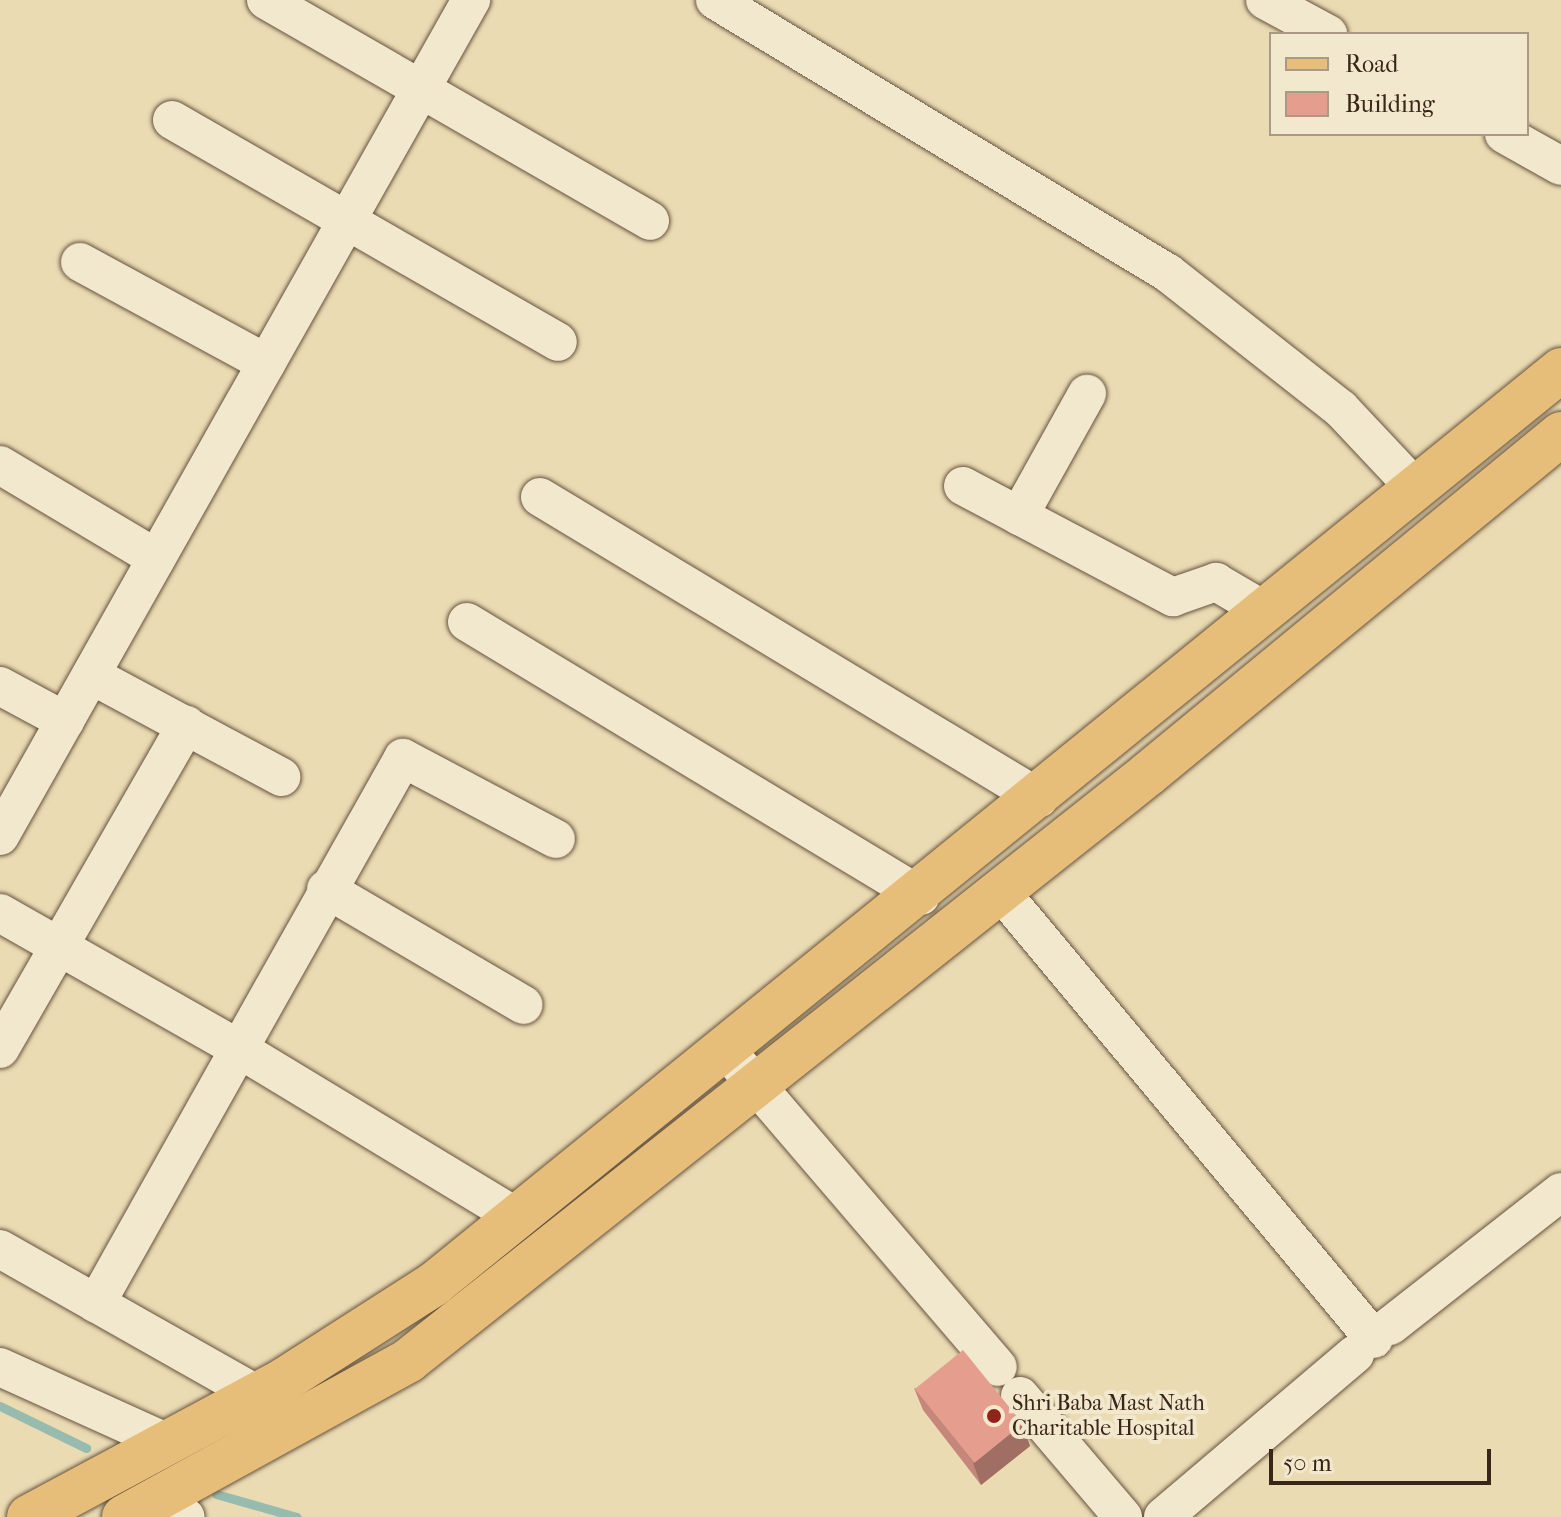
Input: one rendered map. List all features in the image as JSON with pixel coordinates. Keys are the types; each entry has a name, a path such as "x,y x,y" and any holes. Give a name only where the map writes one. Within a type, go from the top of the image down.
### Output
{"main road":[{"path":"135,1507 168,1443 258,1395 434,1284 921,896 1561,370"},
{"path":"29,1517 135,1507 409,1360 759,1087 1555,451"}],"street":[{"path":"266,0 423,85 650,221"},
{"path":"0,836 471,0"},
{"path":"715,0 1168,273 1341,409 1416,489"},
{"path":"1265,0 1327,21"},
{"path":"172,120 348,218 558,342"},
{"path":"1508,136 1561,166"},
{"path":"80,262 266,363"},
{"path":"1019,516 1087,394"},
{"path":"0,465 156,558"},
{"path":"963,486 1173,597 1216,582 1267,612"},
{"path":"540,497 1039,798"},
{"path":"467,622 921,896"},
{"path":"91,675 281,777"},
{"path":"0,686 65,721"},
{"path":"0,1049 186,725"},
{"path":"96,1304 326,889 403,758 556,839"},
{"path":"326,889 524,1005"},
{"path":"1001,892 1373,1340"},
{"path":"0,913 239,1049 518,1218"},
{"path":"727,1051 1123,1517"},
{"path":"1163,1517 1373,1340 1561,1192"},
{"path":"0,1249 258,1395"},
{"path":"0,1367 168,1443"}],"building":[{"path":"963,1350 1023,1424 975,1463 915,1389"}],"waterway":[{"path":"0,1406 86,1448"},
{"path":"216,1494 297,1517"}],"place":[{"name":"Shri Baba Mast Nath Charitable Hospital","path":"994,1416"}]}
